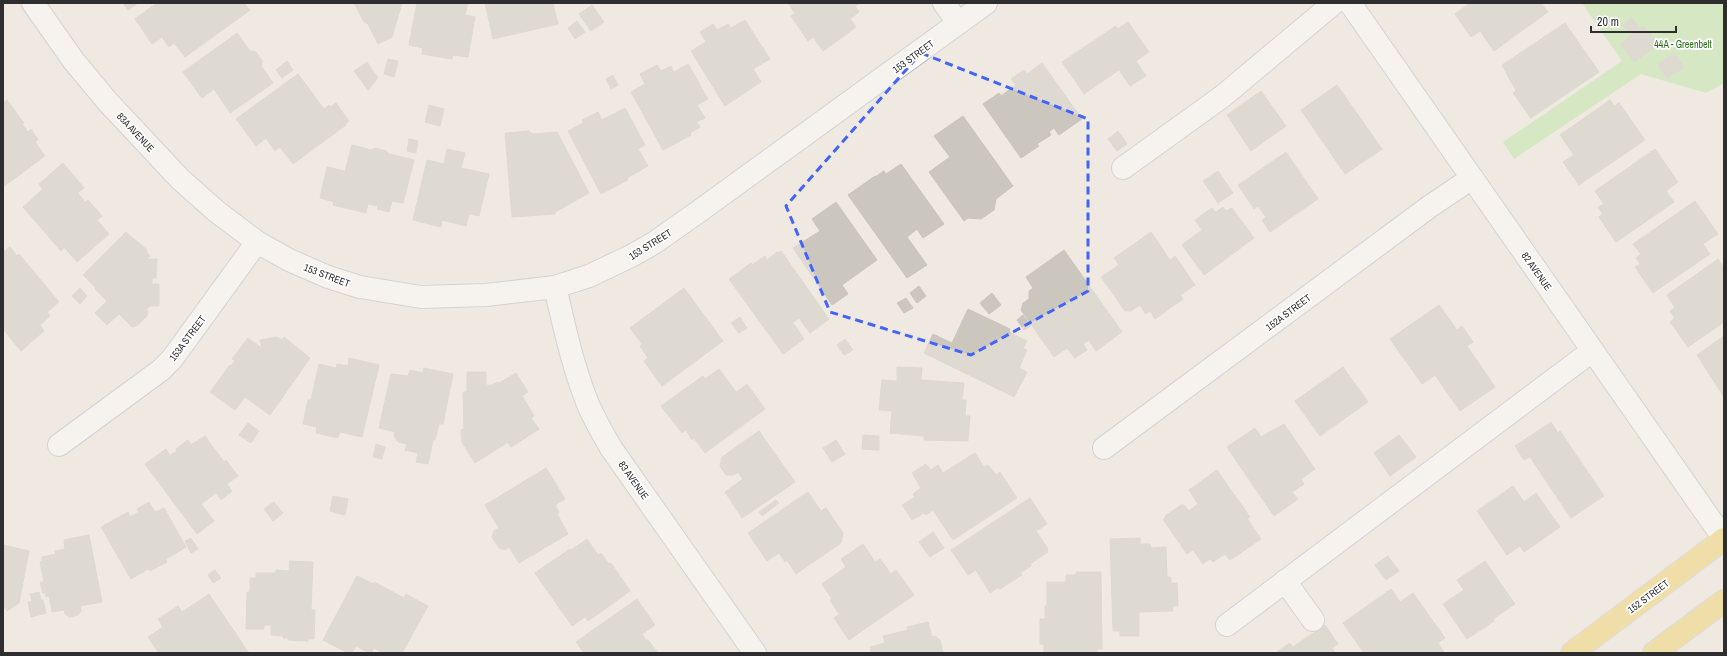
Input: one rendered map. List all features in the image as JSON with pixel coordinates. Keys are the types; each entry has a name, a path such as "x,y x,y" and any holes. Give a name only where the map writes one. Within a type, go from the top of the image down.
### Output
{"main road":[{"name":"152 STREET","path":"1572,653 1724,539"},
{"path":"1654,653 1724,601"}],"street":[{"name":"83A AVENUE","path":"33,3 73,60 146,144 180,179 211,207 257,242"},
{"path":"944,3 958,23"},
{"name":"153 STREET","path":"257,242 289,260 328,277 360,287 393,293 421,297 486,295 555,287 596,272 654,243 986,3"},
{"path":"1123,168 1223,96 1334,3"},
{"name":"82 AVENUE","path":"1350,3 1724,539"},
{"name":"152A STREET","path":"1104,448 1434,204 1472,178"},
{"name":"153A STREET","path":"60,445 161,370 172,359 257,242"},
{"name":"83 AVENUE","path":"555,287 578,377 586,401 597,424 611,448 755,653"},
{"path":"1227,625 1592,351"},
{"path":"1285,581 1313,620"}],"highlighted area":[{"path":"921,53 1088,119 1088,291 971,355 830,312 786,206"}],"green space":[{"name":"44A - Greenbelt","path":"1582,3 1724,3 1724,83 1706,93 1641,74 1514,159 1503,142 1622,61"}],"building":[{"path":"123,3 138,3 128,10"},
{"path":"157,3 244,3 250,10 185,57 174,43 169,47 162,37 152,44 135,19"},
{"path":"354,3 402,3 392,37 378,44 368,24 364,22"},
{"path":"417,3 468,3 465,15 475,17 468,57 453,55 452,59 422,54 423,48 409,45"},
{"path":"485,3 553,3 558,24 493,39"},
{"path":"788,3 859,3 855,6 859,12 850,19 856,27 823,51 813,37 808,41 791,16 795,13"},
{"path":"1470,3 1541,3 1548,12 1494,51 1480,31 1471,37 1455,14"},
{"path":"592,5 604,22 591,31 579,14"},
{"path":"1631,18 1639,27 1631,34 1623,25"},
{"path":"745,20 770,59 753,69 761,82 725,106 691,51 706,42 700,32 713,24 717,30 728,24 731,28"},
{"path":"577,21 585,32 575,39 568,28"},
{"path":"1128,22 1149,52 1136,61 1146,76 1130,86 1119,70 1084,94 1062,62 1116,26 1118,29"},
{"path":"1565,23 1599,72 1531,118 1513,93 1516,91 1502,65"},
{"path":"1644,26 1658,44 1634,62 1620,44"},
{"path":"237,33 250,51 256,52 262,61 261,66 273,83 230,113 214,89 202,98 183,72"},
{"path":"1674,53 1684,67 1667,78 1658,65"},
{"path":"388,59 398,61 394,77 384,74"},
{"path":"287,61 293,70 282,78 276,70"},
{"path":"367,62 378,78 368,90 354,71"},
{"path":"1042,63 1082,119 1059,135 1054,128 1049,132 1051,135 1037,144 1039,146 1021,158 983,104 999,93 1001,96 1016,85 1011,79 1024,70 1027,74"},
{"path":"688,64 708,99 697,105 705,118 697,122 700,127 690,133 691,135 663,150 631,92 645,84 640,74 657,65 661,71 671,66 674,72"},
{"path":"298,74 324,109 329,105 330,107 336,103 349,121 345,124 346,125 293,164 280,147 275,151 266,138 256,146 236,119"},
{"path":"613,75 618,85 611,89 606,79"},
{"path":"1337,85 1382,149 1345,174 1301,110"},
{"path":"1261,91 1286,126 1251,151 1227,115"},
{"path":"7,100 24,123 22,124 28,132 31,129 38,140 35,142 45,156 3,187 3,103"},
{"path":"1610,100 1614,106 1619,103 1645,140 1579,185 1563,162 1574,155 1560,135"},
{"path":"429,105 444,109 440,126 425,122"},
{"path":"625,108 645,145 638,149 648,166 627,178 628,180 601,194 568,131 583,123 582,120 598,112 602,120"},
{"path":"963,116 1013,186 996,199 994,210 981,219 968,218 964,221 929,172 950,157 934,136"},
{"path":"529,131 533,134 557,132 589,193 555,212 555,214 512,217 505,133"},
{"path":"1118,131 1127,144 1117,151 1108,139"},
{"path":"409,139 418,141 416,153 407,151"},
{"path":"352,145 371,150 376,148 386,151 389,154 414,160 403,203 392,201 389,212 377,209 378,206 368,204 366,213 333,205 334,202 320,198 327,167 345,171"},
{"path":"447,149 465,153 461,168 489,174 479,216 469,214 466,226 442,220 441,227 413,220 427,160 444,164"},
{"path":"1655,149 1678,182 1666,191 1674,202 1616,242 1599,217 1603,214 1598,207 1604,204 1595,191"},
{"path":"1286,152 1318,199 1270,232 1262,220 1266,217 1258,206 1254,209 1238,185"},
{"path":"63,163 84,188 78,193 85,202 88,200 102,216 97,220 109,234 77,262 64,247 61,251 23,207 43,189 39,184"},
{"path":"901,164 944,224 923,238 917,229 907,237 927,265 907,278 848,195 875,176 884,171 886,174"},
{"path":"1218,171 1233,193 1218,203 1203,181"},
{"path":"1695,201 1718,234 1703,244 1710,254 1653,293 1635,267 1640,264 1636,258 1641,254 1633,244"},
{"path":"836,202 877,260 842,285 848,294 832,305 793,248 820,231 812,219"},
{"path":"1223,207 1226,211 1232,208 1254,238 1204,275 1182,245 1202,230 1195,220 1212,208 1216,212"},
{"path":"126,232 147,250 146,251 150,256 147,259 157,259 156,278 152,278 152,284 159,284 159,306 150,306 146,310 148,311 147,316 138,325 132,327 119,314 107,325 95,313 107,301 83,275"},
{"path":"1151,232 1170,260 1175,256 1195,285 1180,295 1183,299 1155,319 1150,311 1146,314 1140,305 1131,311 1125,311 1101,277 1119,265 1114,258"},
{"path":"10,247 17,256 19,254 59,302 47,312 50,316 40,325 44,331 21,351 3,329 3,252"},
{"path":"1064,250 1122,332 1096,351 1089,340 1083,344 1087,350 1075,358 1067,348 1054,357 1021,310 1023,303 1029,299 1029,291 1033,288 1026,277"},
{"path":"781,251 829,319 810,333 799,318 793,323 804,339 783,354 729,279 751,263 752,265 765,256 767,260 777,252 778,253"},
{"path":"1718,259 1724,268 1724,322 1688,347 1670,322 1675,318 1670,311 1675,308 1667,295"},
{"path":"919,286 926,296 917,303 910,293"},
{"path":"80,288 87,296 80,304 72,296"},
{"path":"684,288 723,341 662,386 644,361 648,358 640,346 642,344 630,328"},
{"path":"992,293 1001,305 989,314 980,303"},
{"path":"906,298 913,308 904,313 897,303"},
{"path":"1439,305 1457,330 1462,326 1473,342 1467,346 1495,387 1460,411 1435,375 1422,384 1390,339"},
{"path":"968,309 1010,329 1009,332 1027,341 1023,348 1027,350 1019,368 1027,372 1014,397 924,353 933,334 952,343"},
{"path":"1023,315 1031,326 1024,330 1017,320"},
{"path":"740,317 747,328 739,333 731,323"},
{"path":"1724,336 1724,397 1697,355"},
{"path":"277,337 282,340 284,337 310,358 270,415 245,397 235,410 210,392 230,365 231,366 235,361 232,359 248,338 262,348 260,340"},
{"path":"845,339 853,350 844,355 837,345"},
{"path":"349,358 379,365 362,437 340,432 338,438 316,433 317,427 303,424 308,400 311,400 319,364 336,368 337,364 348,366"},
{"path":"897,367 922,368 921,380 964,383 962,400 966,400 965,416 970,416 968,441 924,440 924,436 890,433 892,411 879,410 882,380 897,381"},
{"path":"1343,367 1368,402 1320,436 1295,401"},
{"path":"424,368 453,374 443,424 439,424 435,440 433,440 428,464 416,462 418,453 405,450 407,444 398,442 394,436 395,432 379,428 391,374 408,376 410,370 423,373"},
{"path":"719,369 736,392 747,384 765,409 705,453 694,438 692,440 686,430 682,433 661,406 703,376 705,379"},
{"path":"467,372 486,372 486,385 499,383 516,373 528,392 522,396 534,416 531,418 539,429 511,447 508,442 475,463 462,442 461,430 464,429 463,393 467,391"},
{"path":"1551,422 1558,433 1560,431 1604,496 1571,518 1530,457 1524,460 1515,446"},
{"path":"248,423 259,431 251,443 239,435"},
{"path":"1284,424 1315,469 1301,479 1304,484 1292,492 1298,499 1274,516 1227,447 1255,428 1261,437"},
{"path":"759,431 795,482 742,518 725,492 743,479 738,472 734,475 726,475 720,466 722,457"},
{"path":"863,435 879,436 879,450 862,449"},
{"path":"1399,435 1416,457 1390,476 1374,453"},
{"path":"205,436 224,462 226,460 238,476 227,484 232,491 221,500 216,493 201,504 214,521 197,534 145,464 166,449 170,455 177,451 176,449 188,440 191,445"},
{"path":"836,440 845,454 832,462 823,448"},
{"path":"376,444 385,447 382,459 373,457"},
{"path":"975,453 984,467 988,465 996,475 1000,472 1017,498 953,540 933,510 926,515 924,513 912,520 902,505 915,497 913,494 921,488 912,473 926,464 931,470 938,465 943,473"},
{"path":"546,468 565,499 555,505 559,513 557,514 568,534 519,563 509,547 505,550 499,548 492,537 494,531 499,528 485,505"},
{"path":"1217,470 1250,517 1247,518 1261,539 1230,560 1225,554 1213,562 1210,559 1203,564 1193,550 1187,554 1163,519 1181,505 1184,505 1189,511 1198,504 1189,490"},
{"path":"1513,486 1524,502 1536,493 1560,527 1524,552 1520,546 1507,555 1477,511"},
{"path":"808,492 821,511 826,508 843,533 841,543 796,574 787,560 785,562 779,553 767,561 748,533"},
{"path":"333,496 348,499 345,515 330,511"},
{"path":"1030,498 1047,524 1036,531 1048,549 1048,552 1030,564 1031,566 1020,573 1022,575 1000,589 999,587 990,593 976,570 968,575 951,550"},
{"path":"776,500 779,503 762,516 759,512"},
{"path":"149,502 155,512 164,508 186,547 166,559 167,562 150,571 148,569 131,579 101,527 128,512 130,517 139,512 137,509"},
{"path":"274,502 283,513 273,521 264,509"},
{"path":"933,532 944,548 930,557 919,542"},
{"path":"89,535 102,602 80,606 81,611 78,615 70,617 65,614 64,610 52,612 49,596 46,597 45,593 43,593 40,582 44,582 40,562 42,561 42,557 56,554 55,551 65,549 64,540"},
{"path":"191,538 198,549 191,553 185,541"},
{"path":"1140,538 1140,544 1150,544 1151,548 1166,547 1167,577 1171,577 1171,583 1177,583 1178,606 1172,606 1173,611 1139,612 1139,636 1120,636 1120,631 1113,631 1110,539"},
{"path":"587,539 598,555 601,553 609,564 611,563 630,591 588,621 585,617 572,626 535,573"},
{"path":"863,544 875,562 880,559 891,574 896,570 914,595 849,640 834,618 839,614 830,600 832,599 822,584 846,567 841,559"},
{"path":"3,545 29,551 19,603 7,611 3,605"},
{"path":"1388,556 1399,571 1386,580 1375,565"},
{"path":"290,561 313,562 311,610 315,610 314,639 308,639 308,641 288,640 288,638 283,638 283,636 271,635 271,625 264,625 264,629 246,629 247,592 250,592 250,578 256,578 256,573 276,573 276,570 289,571"},
{"path":"1485,561 1515,604 1493,619 1494,621 1467,639 1443,604 1464,590 1457,580"},
{"path":"215,570 221,578 213,583 208,575"},
{"path":"1076,572 1101,572 1102,649 1097,649 1097,653 1044,653 1044,644 1040,644 1040,619 1045,619 1045,606 1047,606 1047,582 1066,582 1066,575 1076,575"},
{"path":"357,576 373,584 374,582 404,598 406,594 428,606 402,653 383,653 374,648 371,653 369,653 356,646 352,653 348,653 323,640"},
{"path":"1391,589 1400,602 1413,593 1445,638 1438,643 1444,652 1364,653 1343,623"},
{"path":"39,592 41,600 43,600 46,613 31,617 28,602 32,601 30,594"},
{"path":"209,594 249,653 159,653 148,637 163,627 158,619 178,606 182,612"},
{"path":"637,599 655,625 642,634 646,641 648,640 658,653 584,653 576,642"},
{"path":"928,622 932,637 935,636 940,640 943,653 871,653 870,647 885,643 883,636 908,630 907,627"},
{"path":"1325,625 1338,644 1332,648 1335,653 1275,653 1290,643 1293,647"}]}
